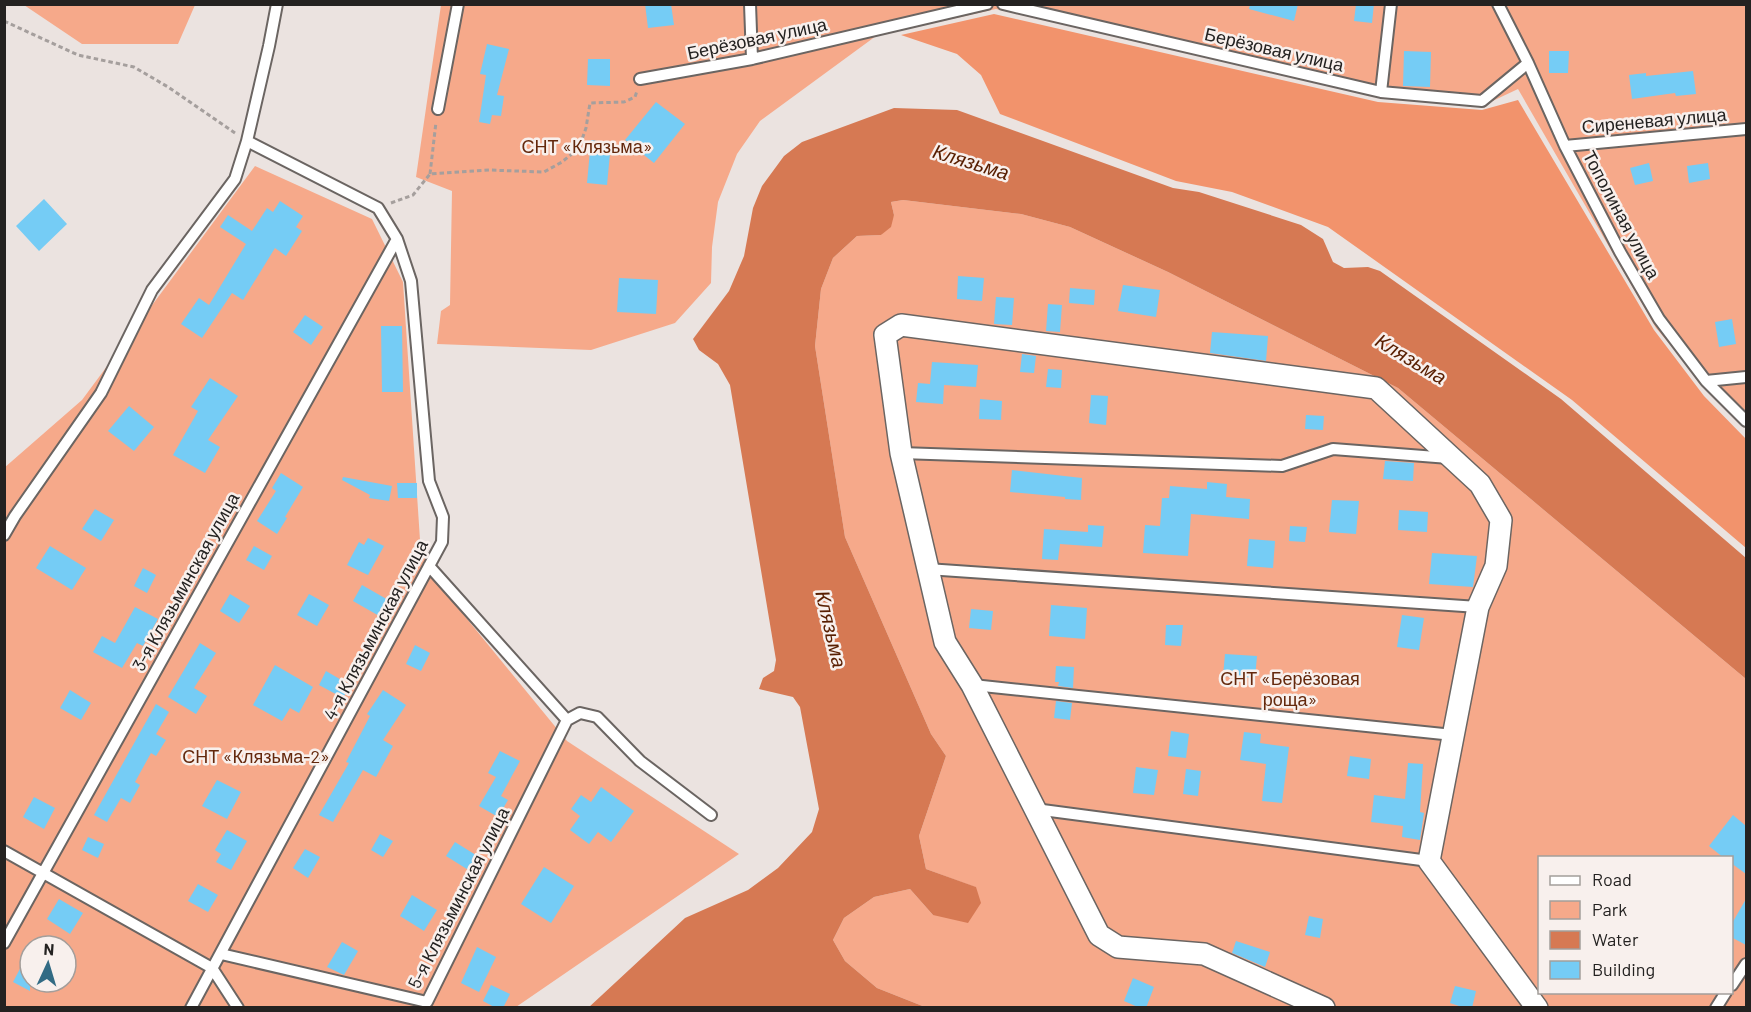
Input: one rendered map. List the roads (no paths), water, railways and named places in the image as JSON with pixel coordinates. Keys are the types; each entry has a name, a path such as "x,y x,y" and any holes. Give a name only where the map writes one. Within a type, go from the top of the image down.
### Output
{"street":[{"path":"1324,1008 1204,954 1118,947 1099,935 972,685 945,642 901,453 885,335 901,325 1376,388 1480,484 1501,519 1496,566 1478,607 1429,861 1537,1008"}],"lane":[{"path":"4,536 15,516 101,393 152,290 235,179 247,141 277,4"},
{"path":"438,108 458,4"},
{"path":"750,4 752,58"},
{"name":"Берёзовая улица","path":"640,79 752,58 987,4"},
{"name":"Берёзовая улица","path":"1003,4 1381,92 1482,101 1528,63"},
{"path":"1381,92 1391,4"},
{"name":"Тополиная улица","path":"1498,4 1528,63 1565,146 1620,252 1659,319 1706,381 1746,421"},
{"name":"Сиреневая улица","path":"1565,146 1746,129"},
{"name":"4-я Клязьминская улица","path":"191,1008 442,542 443,518 429,482 411,281 398,239 378,208 247,141"},
{"name":"3-я Клязьминская улица","path":"4,943 398,239"},
{"path":"1706,381 1746,378"},
{"path":"901,453 1282,466 1333,449 1452,458"},
{"path":"429,566 567,720 580,713 597,717 640,761 711,815"},
{"path":"927,568 1478,607"},
{"path":"972,685 1453,735"},
{"name":"5-я Клязьминская улица","path":"221,954 427,1002 567,720"},
{"path":"1035,808 1429,861"},
{"path":"4,851 212,969 238,1008"},
{"path":"1733,982 1746,964"},
{"path":"1716,1008 1725,994"}],"water":[{"name":"Клязьма","path":"894,108 957,110 1173,188 1199,192 1301,225 1323,239 1333,262 1344,268 1368,267 1380,271 1561,399 1746,558 1746,679 1398,388 1168,272 1070,227 1021,214 903,200 891,202 894,215 891,227 881,235 857,236 833,258 821,289 815,346 845,537 931,734 946,756 919,836 926,869 976,887 981,903 968,923 933,915 910,889 874,897 844,918 833,940 845,961 877,988 925,1007 588,1008 685,918 748,890 778,868 812,832 819,809 800,707 793,697 759,689 763,678 774,671 776,660 730,385 718,364 699,350 693,339 729,291 744,256 753,208 762,186 784,156 802,142"}],"park label":[{"name":"СНТ «Клязьма»","path":"587,147"},
{"name":"СНТ «Берёзовая роща»","path":"1290,689"},
{"name":"СНТ «Клязьма-2»","path":"256,757"}]}
